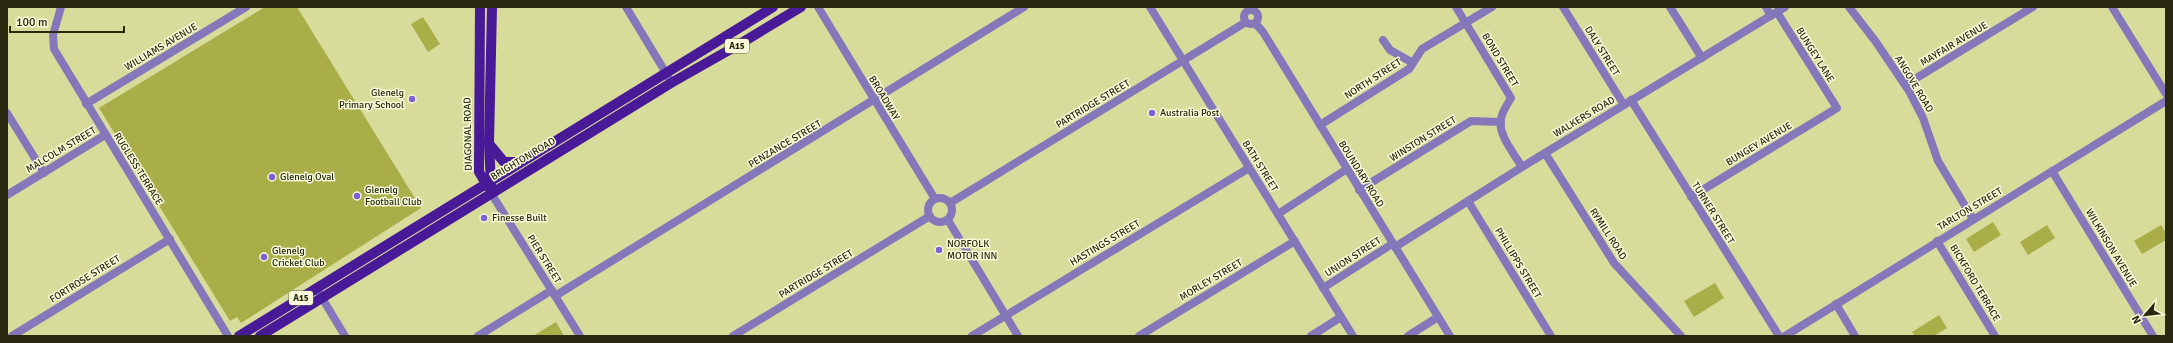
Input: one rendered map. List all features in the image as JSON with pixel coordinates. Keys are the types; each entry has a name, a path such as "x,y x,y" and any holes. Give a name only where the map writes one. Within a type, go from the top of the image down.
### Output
{"main road":[{"name":"DIAGONAL ROAD","path":"480,7 479,172 488,181"},
{"name":"DIAGONAL ROAD","path":"491,193 488,181 492,7"},
{"name":"BRIGHTON ROAD","path":"239,336 488,181 773,7"},
{"name":"BRIGHTON ROAD","path":"260,336 671,83 801,7"},
{"path":"489,143 498,157 504,162 520,162"},
{"path":"363,259 361,263 364,267 370,267"},
{"path":"344,271 347,269 350,271 350,280"}],"street":[{"name":"RUGLESS TERRACE","path":"61,7 52,44 57,56 228,336"},
{"name":"WILLIAMS AVENUE","path":"86,104 246,7"},
{"path":"626,7 671,83"},
{"name":"BROADWAY","path":"818,7 935,199"},
{"name":"PENZANCE STREET","path":"478,336 553,293 874,101 1024,7"},
{"name":"BATH STREET","path":"1150,7 1353,336"},
{"name":"BOND STREET","path":"1456,7 1511,98 1502,115 1501,122"},
{"name":"NORTH STREET","path":"1320,125 1409,69 1422,49 1492,7"},
{"name":"DALY STREET","path":"1563,7 1628,103"},
{"path":"1670,7 1702,58"},
{"name":"BUNGEY LANE","path":"1766,7 1774,14 1837,108"},
{"name":"WALKERS ROAD","path":"1394,246 1785,7"},
{"name":"ANGOVE ROAD","path":"1849,7 1905,85 1924,118 1938,160 1973,219"},
{"name":"MAYFAIR AVENUE","path":"1905,85 2033,7"},
{"path":"2112,7 2166,94"},
{"path":"1251,9 1258,17 1250,23 1244,16 1251,9"},
{"name":"PARTRIDGE STREET","path":"950,203 1183,61 1250,23"},
{"name":"BOUNDARY ROAD","path":"1250,23 1263,32 1450,336"},
{"path":"1383,40 1390,50 1413,63"},
{"name":"TARLTON STREET","path":"1785,336 2166,101"},
{"name":"TURNER STREET","path":"1628,103 1691,197 1779,336"},
{"name":"BUNGEY AVENUE","path":"1691,197 1837,108"},
{"path":"7,113 44,173"},
{"name":"WINSTON STREET","path":"1359,190 1471,121 1501,122"},
{"path":"1501,122 1505,138 1522,167"},
{"name":"MALCOLM STREET","path":"7,195 105,135"},
{"name":"RYMILL ROAD","path":"1545,153 1614,264 1681,336"},
{"name":"HASTINGS STREET","path":"972,336 1249,168"},
{"path":"1278,214 1347,169"},
{"name":"WILKINSON AVENUE","path":"2052,171 2153,336"},
{"name":"PIER STREET","path":"491,193 580,336"},
{"path":"943,198 950,203 952,214 948,220 936,221 930,216 929,205 935,199 943,198"},
{"name":"PHILLIPPS STREET","path":"1468,201 1551,336"},
{"name":"PARTRIDGE STREET","path":"733,336 930,216"},
{"path":"948,220 1018,336"},
{"name":"FORTROSE STREET","path":"12,336 170,239"},
{"name":"MORLEY STREET","path":"1138,336 1295,241"},
{"name":"BICKFORD TERRACE","path":"1937,241 1995,336"},
{"name":"UNION STREET","path":"1323,288 1394,246"},
{"path":"316,288 345,336"},
{"path":"1836,304 1855,336"},
{"path":"1311,336 1342,317"},
{"path":"1408,336 1438,317"}],"shaded area":[{"name":"Glenelg Oval","path":"265,7 297,7 421,208 241,323 237,317 230,321 99,108"},
{"path":"423,17 440,44 428,52 411,24"},
{"path":"1993,222 2001,235 1974,252 1966,239"},
{"path":"2047,225 2055,238 2028,255 2020,242"},
{"path":"2161,225 2166,233 2166,240 2142,254 2134,241"},
{"path":"1715,283 1724,298 1694,317 1684,301"},
{"path":"1939,315 1947,328 1934,336 1915,336 1912,332"},
{"path":"556,322 564,336 533,336"}],"place":[{"name":"Glenelg Primary School","path":"412,99"},
{"name":"Australia Post","path":"1152,113"},
{"name":"Glenelg Oval","path":"272,177"},
{"name":"Glenelg Football Club","path":"357,196"},
{"name":"Finesse Built","path":"484,218"},
{"name":"NORFOLK MOTOR INN","path":"939,250"},
{"name":"Glenelg Cricket Club","path":"264,257"}]}
